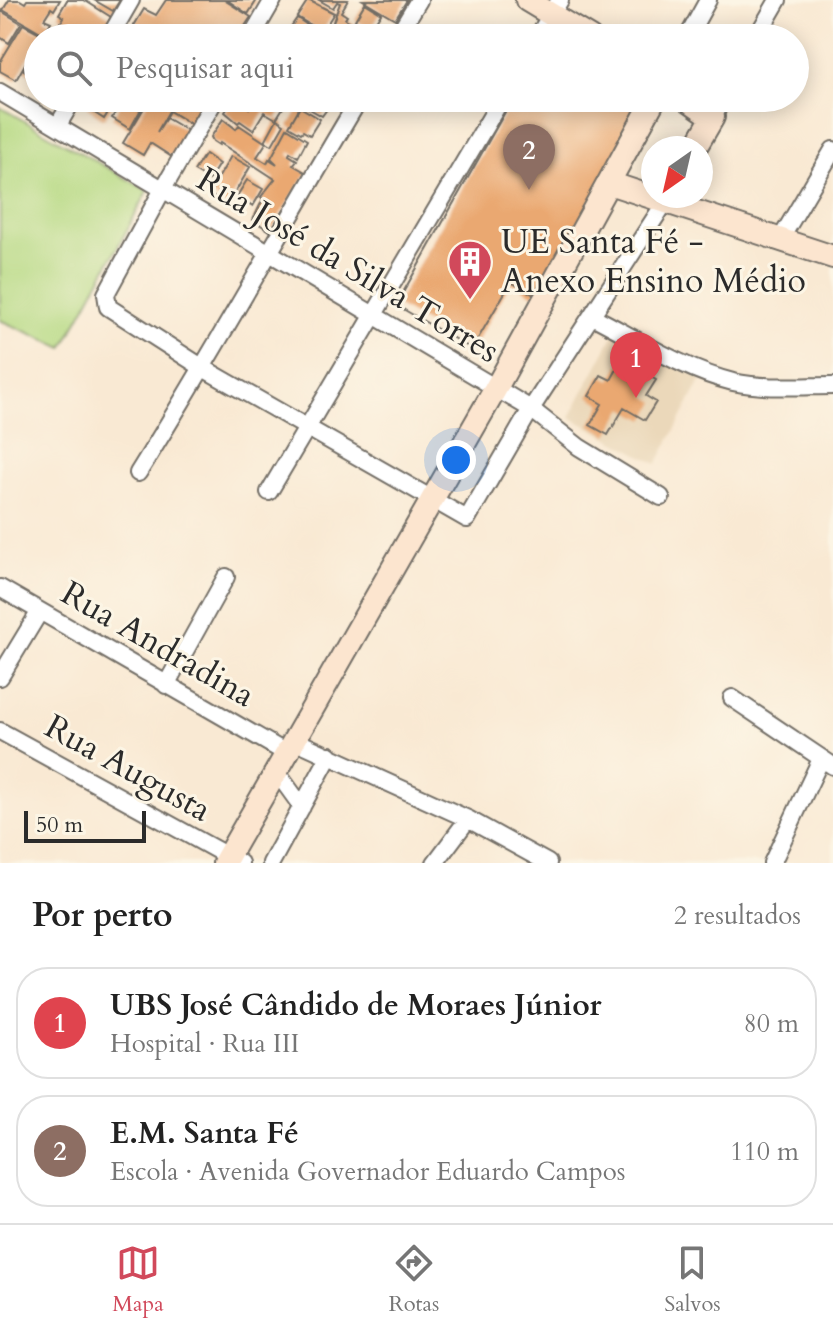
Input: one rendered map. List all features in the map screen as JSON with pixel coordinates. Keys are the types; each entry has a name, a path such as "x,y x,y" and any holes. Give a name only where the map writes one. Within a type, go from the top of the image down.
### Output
{"street":[{"path":"117,24 131,0"},
{"path":"259,24 273,0"},
{"path":"404,24 419,0"},
{"path":"527,0 556,8 574,24"},
{"path":"695,24 708,0"},
{"path":"764,24 778,0"},
{"name":"Rua José da Silva Torres","path":"0,92 24,106"},
{"name":"Rua José da Silva Torres","path":"35,112 531,409 579,447 661,497"},
{"path":"58,125 66,112"},
{"path":"208,112 106,294 112,312 203,368 467,519 531,409 661,208"},
{"path":"138,473 203,368 268,251 352,112"},
{"path":"269,492 494,112"},
{"path":"230,861 285,754 496,388 647,112"},
{"path":"702,136 715,112"},
{"path":"780,240 833,150"},
{"path":"609,183 641,191"},
{"path":"694,208 833,257"},
{"path":"592,316 688,364 736,382 833,386"},
{"path":"166,685 226,577"},
{"name":"Rua Andradina","path":"0,588 285,754 330,755 468,819 548,863"},
{"path":"0,677 40,611"},
{"path":"732,698 827,762 772,863"},
{"name":"Rua Augusta","path":"0,731 230,861"},
{"path":"285,754 302,807"},
{"path":"271,863 330,755"},
{"path":"435,863 468,819"}],"shaded area":[{"path":"615,332 702,379 657,464 570,417"}],"green space":[{"path":"0,107 148,191 63,348 0,320"}],"building":[{"path":"9,0 25,3 27,0 60,0 44,19 50,24 27,24 3,10"},
{"path":"67,0 84,0 111,17 107,24 60,24 64,17 59,14"},
{"path":"94,0 120,0 113,11"},
{"path":"166,0 224,0 251,17 246,24 135,24 144,9 156,15"},
{"path":"227,0 257,0 248,14"},
{"path":"308,0 334,13 327,24 309,24 297,17"},
{"path":"319,0 348,0 341,12 347,16 345,19 354,24 336,24 333,22 340,3 337,2 333,8"},
{"path":"363,0 407,0 395,19"},
{"path":"365,3 381,13 374,24 362,24 355,20"},
{"path":"1,11 21,23 9,43 0,37"},
{"path":"24,25 24,66 16,80 0,71 0,62"},
{"path":"93,112 108,112 104,119"},
{"path":"116,112 139,112 130,129 112,118"},
{"path":"142,112 168,112 157,132 166,118 188,131 172,157 150,143 143,155 123,143"},
{"path":"171,112 198,112 191,124"},
{"path":"225,112 264,112 253,130 240,121 238,123"},
{"path":"264,112 280,112 276,119"},
{"path":"297,112 308,112 320,119 310,135 289,126"},
{"path":"505,112 645,112 534,295 511,282 472,349 396,305"},
{"path":"223,119 236,129 239,125 266,143 257,157 267,163 269,159 277,164 271,158 287,128 307,140 298,157 290,152 289,155 297,160 293,165 307,173 270,231 253,220 263,199 261,197 275,179 213,141 211,137"},
{"path":"277,119 284,124 272,145 265,141"},
{"path":"205,154 219,164 209,180 194,171"},
{"path":"231,156 250,167 227,206 209,194"},
{"path":"247,180 263,189 253,206 237,196"},
{"path":"626,353 648,366 644,373 656,380 646,396 656,402 645,420 624,408 608,435 590,425 602,404 589,396 601,375 611,380"}],"place":[{"name":"E.M. Santa Fé","path":"529,190"},
{"name":"UE Santa Fé - Anexo Ensino Médio","path":"470,301"},
{"name":"UBS José Cândido de Moraes Júnior","path":"636,398"}]}
